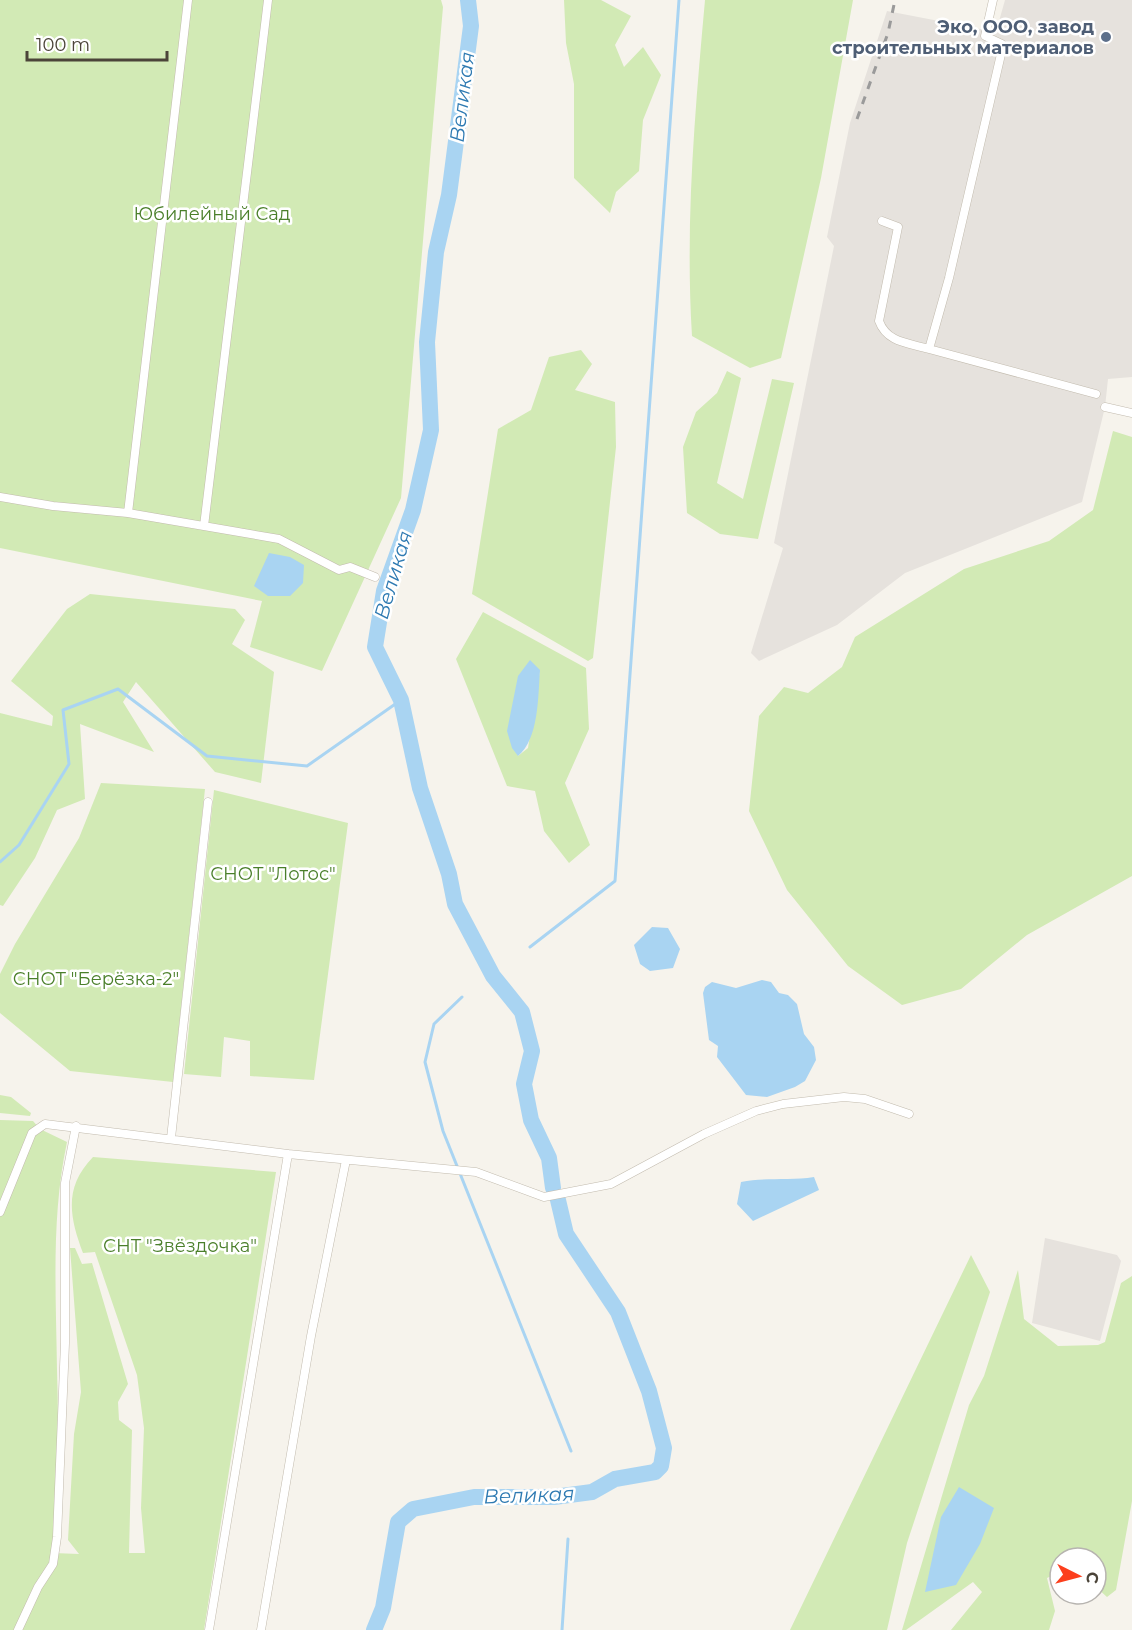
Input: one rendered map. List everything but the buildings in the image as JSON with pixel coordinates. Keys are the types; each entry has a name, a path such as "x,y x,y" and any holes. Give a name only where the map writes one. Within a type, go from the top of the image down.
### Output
{"street":[{"path":"128,513 188,0"},
{"path":"204,526 268,0"},
{"path":"929,349 949,278 1002,50 1002,44 985,36 993,0"},
{"path":"882,221 898,227 879,321 883,331 890,338 1096,394"},
{"path":"1105,406 1132,413"},
{"path":"0,497 53,506 128,513 279,539 339,570 351,567 375,577"},
{"path":"171,1138 208,802"},
{"path":"0,1212 33,1133 38,1127 52,1124 288,1154 476,1172 537,1196 550,1197 611,1184 704,1134 756,1111 783,1104 844,1097 865,1100 909,1114"},
{"path":"18,1630 38,1587 53,1564 57,1537 65,1343 64,1183 76,1126"},
{"path":"209,1630 288,1154"},
{"path":"261,1630 311,1336 346,1160"}],"shaded area":[{"path":"1005,0 1132,0 1132,377 1108,379 1105,407 1082,502 905,573 837,625 759,661 751,653 783,548 774,543 834,246 827,237 850,123 887,11 996,32"},
{"path":"1045,1238 1117,1255 1121,1261 1100,1341 1032,1323"}],"green space":[{"name":"Юбилейный Сад","path":"0,0 441,0 443,7 401,498 322,671 250,647 262,601 0,548"},
{"path":"564,0 601,0 631,16 615,45 624,67 643,47 661,75 643,120 639,171 616,192 610,213 574,178 574,84 566,43"},
{"path":"705,0 853,0 821,178 781,358 750,368 692,336 690,210"},
{"path":"581,350 592,364 575,390 615,402 616,447 593,658 588,661 472,594 498,429 531,410 549,357"},
{"path":"727,371 741,378 717,483 743,499 772,379 794,383 758,539 720,534 687,513 683,447 696,412 717,393"},
{"path":"1113,431 1132,437 1132,876 1027,935 961,989 902,1005 848,966 787,890 749,811 759,716 784,687 808,693 842,667 855,637 964,569 1049,541 1093,510"},
{"path":"90,594 235,609 245,620 232,644 274,672 261,783 215,772 136,682 123,702 154,752 80,724 85,799 57,810 35,858 3,906 0,905 0,713 52,726 53,716 11,681 67,609"},
{"path":"483,612 586,668 589,729 565,783 590,845 569,863 544,831 535,791 507,786 456,659","holes":["540,670 528,748 518,756"]},
{"name":"СНОТ \"Берёзка-2\"","path":"101,783 205,789 173,1082 70,1071 0,1013 0,974 15,944 79,838"},
{"name":"СНОТ \"Лотос\"","path":"214,790 348,823 314,1080 250,1076 250,1041 224,1037 221,1077 184,1074"},
{"path":"0,1095 11,1097 31,1113 30,1116 0,1113"},
{"name":"СНТ \"Звёздочка\"","path":"0,1120 33,1121 40,1129 67,1142 57,1227 58,1439 53,1553 79,1554 68,1540 74,1434 81,1392 70,1248 75,1248 82,1264 92,1263 128,1384 118,1402 119,1420 132,1430 129,1553 145,1553 141,1508 144,1428 137,1375 95,1252 83,1253 75,1227 72,1202 77,1179 93,1157 276,1172 204,1630 0,1630"},
{"path":"971,1255 990,1292 907,1543 887,1630 790,1630"},
{"path":"1018,1270 1024,1319 1058,1346 1098,1345 1105,1342 1121,1283 1132,1276 1132,1501 1116,1590 1108,1596 1108,1546 1048,1546 1048,1606 1054,1606 1055,1611 1049,1630 951,1630 982,1592 973,1582 906,1630 902,1630 969,1405 984,1376"}],"water":[{"path":"269,553 290,557 304,565 303,583 290,596 268,596 254,586"},
{"path":"530,660 540,670 538,704 530,739 518,756 512,748 507,731 518,676"},
{"path":"652,927 668,928 680,949 673,968 650,971 640,964 634,945"},
{"path":"762,980 771,982 779,993 788,995 797,1004 804,1034 814,1047 816,1060 805,1081 767,1097 746,1095 717,1057 718,1046 709,1040 703,993 705,987 712,982 736,988"},
{"path":"814,1177 819,1190 753,1221 737,1204 741,1182"},
{"path":"959,1487 994,1508 980,1544 956,1585 925,1592 941,1517"}],"waterway":[{"name":"Великая","path":"468,0 471,26 449,195 436,252 427,342 431,430 413,510 384,591 375,647 401,700 420,788 449,874 455,904 493,976 522,1012 532,1051 524,1084 531,1120 549,1158 553,1188"},
{"path":"530,947 615,881 679,0"},
{"path":"0,862 19,845 69,764 63,710 118,689 207,756 307,766 401,700"},
{"path":"462,997 434,1024 425,1062 443,1131 571,1451"},
{"name":"Великая","path":"374,1630 383,1608 398,1522 413,1509 474,1497 554,1497 592,1492 615,1479 655,1472 661,1466 664,1448 649,1391 618,1312 566,1234 558,1200"},
{"path":"562,1630 568,1539"}],"railway":[{"path":"857,119 888,33 895,0"}],"place":[{"name":"Эко, ООО, завод строительных материалов","path":"1106,37"}]}
